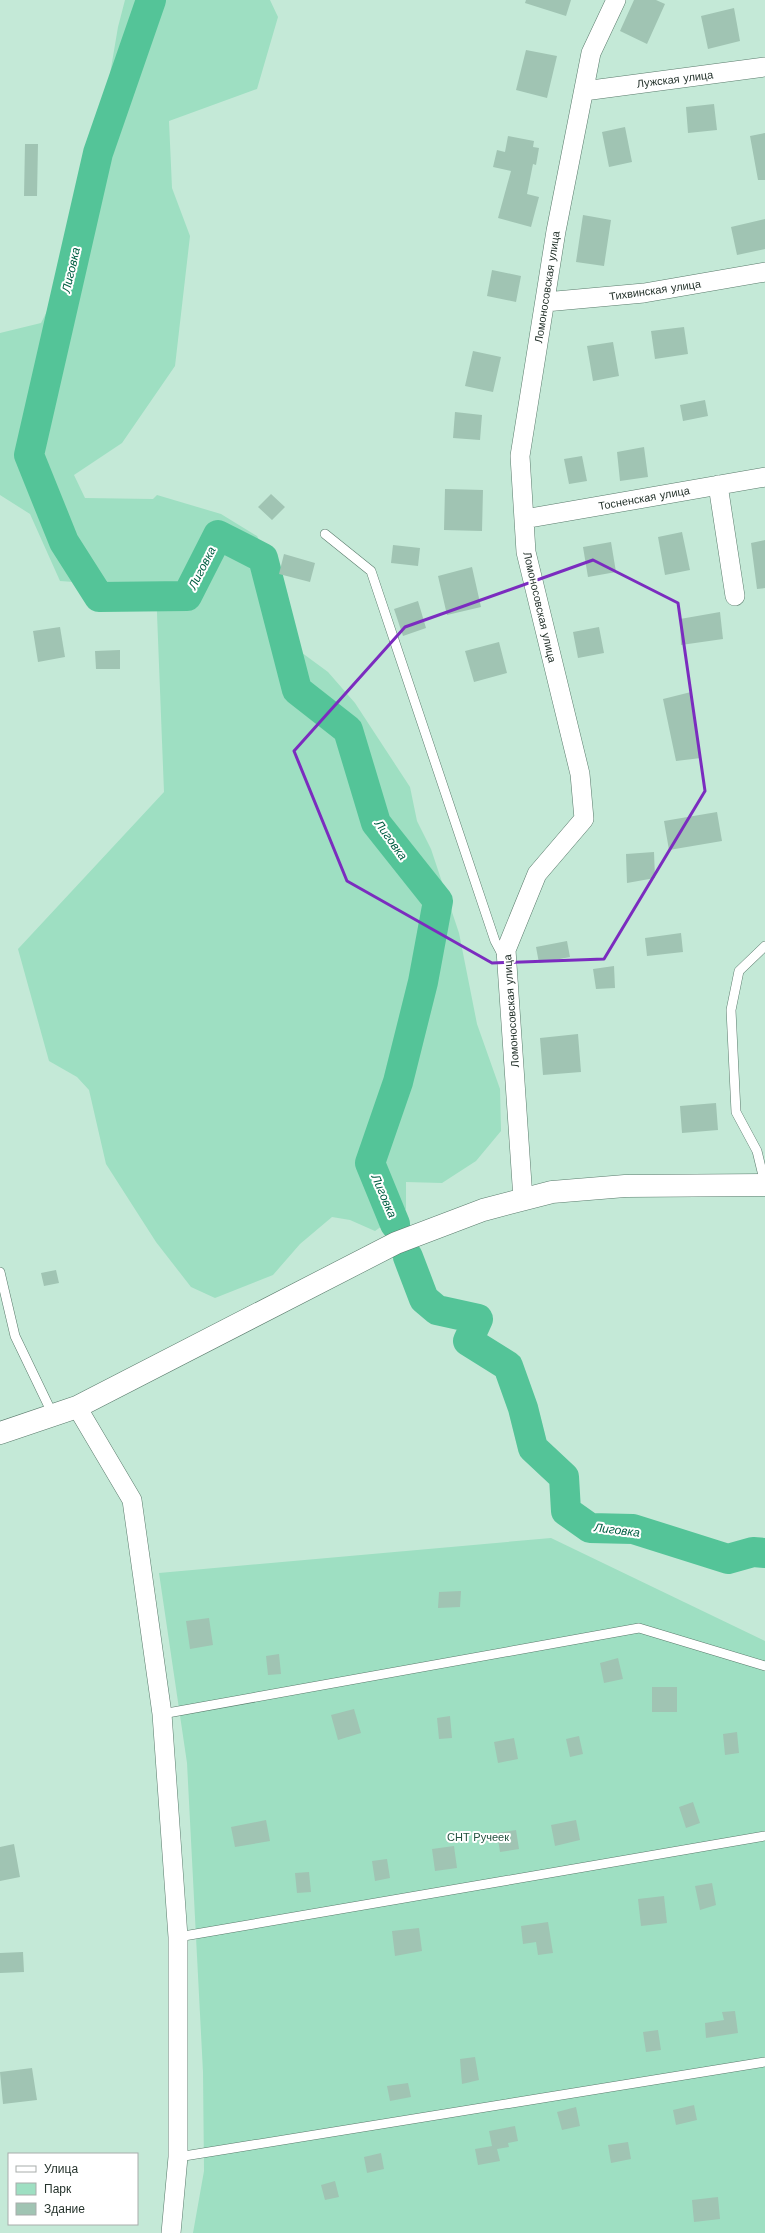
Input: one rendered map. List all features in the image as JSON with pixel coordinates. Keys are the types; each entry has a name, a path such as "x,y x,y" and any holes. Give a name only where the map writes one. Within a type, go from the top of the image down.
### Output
{"main road":[{"path":"0,1433 77,1406 396,1243 483,1210 552,1192 625,1186 765,1185"}],"street":[{"name":"Ломоносовская улица","path":"523,1199 506,950 537,874 584,819 580,774 526,552 520,456 556,231 592,53 616,0"},
{"name":"Лужская улица","path":"584,91 765,67"},
{"name":"Тихвинская улица","path":"545,302 644,293 765,272"},
{"name":"Тосненская улица","path":"524,519 765,477"},
{"path":"718,485 735,596"},
{"path":"77,1406 132,1500 162,1714 178,1937 178,2157 172,2233"}],"lane":[{"path":"325,534 371,571 495,941 507,962"},
{"path":"765,946 739,971 731,1010 736,1112 757,1151 765,1185"},
{"path":"0,1272 15,1336 53,1415"},
{"path":"162,1714 639,1628 765,1666"},
{"path":"178,1937 765,1836"},
{"path":"178,2157 765,2062"}],"highlighted area":[{"path":"593,560 678,603 705,791 604,959 492,963 347,881 294,751 405,627"}],"green space":[{"path":"125,0 270,0 278,17 257,89 169,121 172,188 190,236 175,366 122,443 74,475 85,498 153,499 157,495 221,514 257,536 260,542 262,612 275,633 328,672 355,703 410,787 417,821 431,849 459,933 477,1024 500,1089 501,1131 476,1161 442,1183 406,1182 406,1209 375,1231 350,1220 332,1217 300,1244 273,1275 215,1298 191,1287 156,1242 106,1164 89,1090 77,1077 49,1061 18,949 164,792 156,588 60,581 30,514 0,495 0,333 41,323 81,245 118,27"},
{"name":"СНТ Ручеек","path":"551,1538 765,1641 765,2233 193,2233 204,2171 203,2072 187,1763 159,1573"}],"building":[{"path":"526,0 571,0 566,16 525,3"},
{"path":"634,0 656,0 665,4 647,44 620,31"},
{"path":"734,8 740,41 708,49 701,16"},
{"path":"526,50 557,56 547,98 516,90"},
{"path":"714,104 717,130 688,133 686,107"},
{"path":"625,127 632,162 609,167 602,132"},
{"path":"765,133 765,180 758,180 750,136"},
{"path":"508,136 534,141 533,147 539,148 536,165 533,164 527,194 539,197 531,227 498,218 511,171 493,167 497,150 505,152"},
{"path":"25,144 38,144 37,196 24,196"},
{"path":"583,215 611,220 604,266 576,262"},
{"path":"765,219 765,249 737,255 731,227"},
{"path":"492,270 521,276 516,302 487,296"},
{"path":"684,327 688,354 655,359 651,331"},
{"path":"613,342 619,376 593,381 587,346"},
{"path":"473,351 501,357 493,392 465,386"},
{"path":"705,400 708,416 683,421 680,405"},
{"path":"455,412 482,415 480,440 453,438"},
{"path":"644,447 648,477 620,481 617,452"},
{"path":"582,456 587,481 569,484 564,459"},
{"path":"445,489 483,490 482,531 444,530"},
{"path":"271,494 285,507 272,520 258,507"},
{"path":"682,532 690,570 665,575 658,537"},
{"path":"765,540 765,588 757,589 751,543"},
{"path":"611,542 616,572 588,577 583,547"},
{"path":"393,545 420,548 418,566 391,563"},
{"path":"284,554 315,563 310,582 279,574"},
{"path":"472,567 481,607 447,615 438,576"},
{"path":"418,601 426,628 403,636 394,609"},
{"path":"720,612 723,639 681,645 680,619"},
{"path":"60,627 65,657 38,662 33,631"},
{"path":"599,627 604,653 578,658 573,632"},
{"path":"499,642 507,673 474,682 465,651"},
{"path":"120,650 120,669 96,669 95,651"},
{"path":"691,692 701,758 676,761 663,699"},
{"path":"717,812 722,841 669,850 664,821"},
{"path":"654,852 655,878 627,883 626,854"},
{"path":"681,933 683,952 647,956 645,938"},
{"path":"567,941 570,957 539,963 536,947"},
{"path":"614,966 615,988 596,989 593,969"},
{"path":"578,1034 581,1072 543,1075 540,1038"},
{"path":"716,1103 718,1130 682,1133 680,1106"},
{"path":"56,1270 59,1283 44,1286 41,1273"},
{"path":"461,1591 460,1607 438,1608 439,1592"},
{"path":"209,1618 213,1645 190,1649 186,1621"},
{"path":"279,1654 281,1674 268,1675 266,1656"},
{"path":"618,1658 623,1679 604,1683 600,1663"},
{"path":"652,1687 677,1687 677,1712 652,1712"},
{"path":"354,1709 361,1733 338,1740 331,1715"},
{"path":"450,1716 452,1738 439,1739 437,1718"},
{"path":"737,1732 739,1753 725,1755 723,1734"},
{"path":"579,1736 583,1754 570,1757 566,1739"},
{"path":"514,1738 518,1759 498,1763 494,1742"},
{"path":"693,1802 700,1823 686,1828 679,1807"},
{"path":"266,1820 270,1841 235,1847 231,1827"},
{"path":"576,1820 580,1840 555,1846 551,1825"},
{"path":"516,1830 519,1849 500,1852 497,1833"},
{"path":"14,1844 20,1877 0,1881 0,1847"},
{"path":"454,1846 457,1868 435,1871 432,1849"},
{"path":"387,1859 390,1878 375,1881 372,1861"},
{"path":"309,1872 311,1892 297,1893 295,1873"},
{"path":"712,1883 716,1905 700,1910 695,1886"},
{"path":"664,1896 667,1923 641,1926 638,1899"},
{"path":"548,1922 553,1953 538,1955 536,1942 523,1944 521,1926"},
{"path":"419,1928 422,1951 395,1956 392,1931"},
{"path":"23,1952 24,1972 0,1973 0,1953"},
{"path":"735,2011 738,2033 706,2038 705,2023 724,2020 722,2012"},
{"path":"658,2030 661,2050 646,2052 643,2032"},
{"path":"475,2057 479,2080 462,2084 460,2059"},
{"path":"32,2068 37,2100 3,2104 0,2072"},
{"path":"408,2083 411,2097 390,2101 387,2086"},
{"path":"694,2105 697,2120 676,2125 673,2110"},
{"path":"576,2107 580,2126 562,2130 557,2112"},
{"path":"515,2126 518,2141 508,2143 509,2147 497,2149 500,2161 478,2165 475,2149 492,2146 489,2131"},
{"path":"628,2142 631,2159 611,2163 608,2145"},
{"path":"381,2153 384,2169 367,2173 364,2157"},
{"path":"335,2181 339,2197 325,2200 321,2185"},
{"path":"718,2197 720,2219 694,2222 692,2200"}],"waterway":[{"name":"Лиговка","path":"151,0 98,153 29,455 64,542 99,597 187,596 218,535 263,558 297,690 348,730 376,823 438,901 423,982 398,1082 370,1163 395,1224"},
{"name":"Лиговка","path":"408,1257 424,1299 437,1310 478,1319 468,1341 508,1366 523,1408 533,1448 564,1477 566,1511 590,1528 633,1529 728,1559 753,1552 765,1553"}]}
